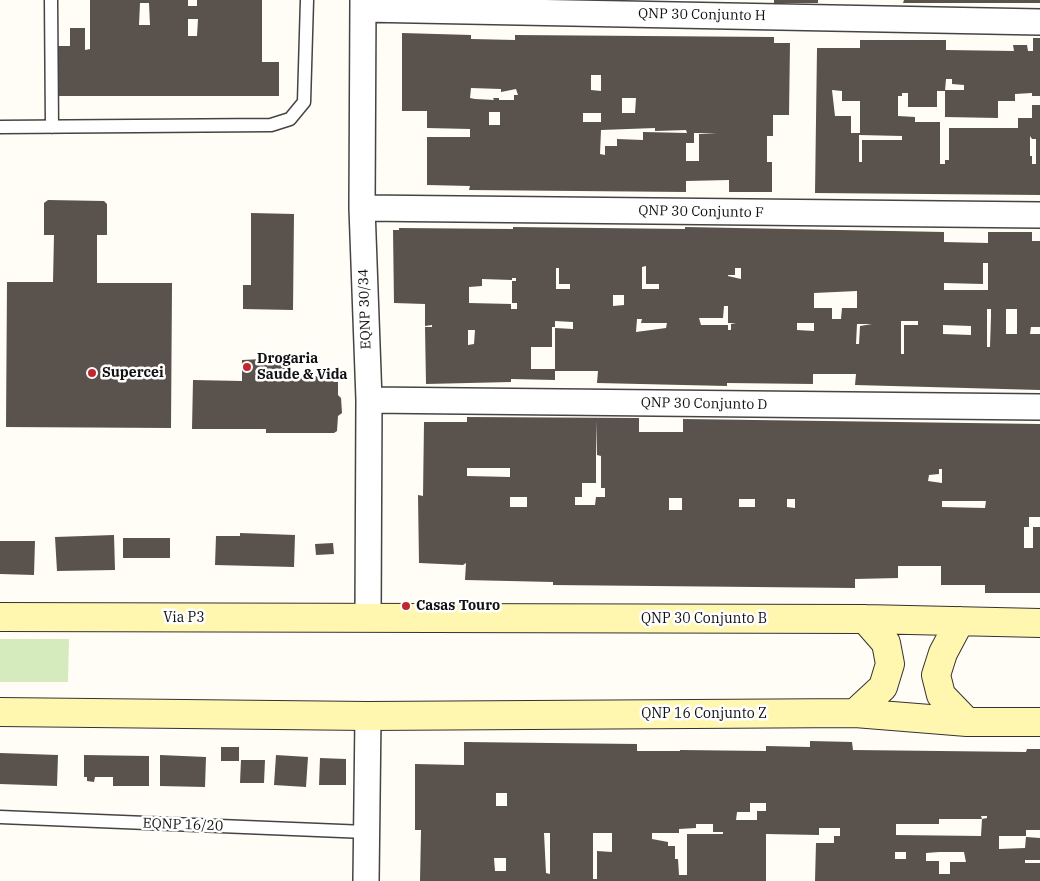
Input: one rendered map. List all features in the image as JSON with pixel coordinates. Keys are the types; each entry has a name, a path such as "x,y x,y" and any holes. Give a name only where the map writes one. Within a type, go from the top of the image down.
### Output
{"street":[{"name":"QNP 30 Conjunto H","path":"363,4 1040,22"},
{"name":"EQNP 30/34","path":"363,4 362,208 368,400 368,618"},
{"name":"QNP 30 Conjunto F","path":"362,208 1040,215"},
{"name":"QNP 30 Conjunto D","path":"368,400 1040,407"},
{"name":"Via P3","path":"0,617 368,618"},
{"name":"QNP 30 Conjunto B","path":"368,618 865,619 1040,623"},
{"path":"855,713 883,687 890,664 886,643 865,619"},
{"path":"960,621 943,653 936,675 941,695 967,722"},
{"path":"0,712 368,716 366,881"},
{"name":"QNP 16 Conjunto Z","path":"368,716 855,713 967,722 1040,722"}],"lane":[{"path":"51,0 52,127"},
{"path":"0,127 271,124 290,119 304,102 307,0"},
{"name":"EQNP 16/20","path":"0,817 366,832"}],"green space":[{"path":"0,639 69,639 68,682 0,682"}],"building":[{"path":"90,0 188,0 188,6 197,6 197,0 262,0 262,62 279,62 279,96 56,96 56,46 70,46 70,28 85,28 85,50 90,49","holes":["140,3 149,3 150,25 139,25","188,19 198,19 197,36 188,36"]},
{"path":"774,0 818,0 818,3 774,3"},
{"path":"904,0 1040,0 1040,3 903,3"},
{"path":"402,33 471,35 471,39 515,40 515,35 774,37 774,43 790,43 789,115 773,115 773,136 767,136 767,162 772,162 772,192 729,192 729,180 686,181 686,192 469,190 470,186 427,185 427,137 470,137 470,129 427,128 427,111 402,111","holes":["591,75 601,75 601,91 591,90","471,88 501,89 501,92 516,89 518,95 514,95 514,100 499,100 499,98 493,98 494,100 470,98","622,98 636,98 635,113 622,113","489,112 500,112 500,125 489,125","583,113 601,113 601,122 583,122","655,128 655,131 686,130 687,133 643,132 643,140 617,139 617,146 605,146 605,155 600,154 601,130","694,133 717,133 699,134 699,161 686,161 686,143 694,143"]},
{"path":"1033,38 1040,38 1040,96 1032,96 1032,93 1015,94 1015,101 998,101 998,118 945,117 945,91 937,91 937,107 908,107 908,93 902,93 902,96 898,96 898,116 915,117 915,122 940,122 940,164 945,164 945,160 949,160 949,128 1018,128 1018,118 1032,118 1032,105 1040,105 1040,195 815,193 817,48 860,48 860,40 946,40 946,50 1014,51 1013,45 1027,45 1028,51 1033,51","holes":["946,79 952,79 952,84 964,85 964,90 945,90","832,90 842,91 842,101 860,101 860,133 851,133 851,116 835,116","859,135 902,136 902,140 862,140 862,162 859,162","1030,136 1032,139 1036,139 1036,164 1032,164 1032,156 1030,156"]},
{"path":"48,200 104,201 107,204 107,235 97,235 97,283 172,283 171,428 6,427 7,282 53,282 54,235 44,235 44,203"},
{"path":"251,213 294,214 293,310 243,309 243,285 251,285"},
{"path":"513,227 685,229 685,227 944,232 944,242 988,243 988,232 1032,232 1032,241 1040,241 1040,327 1031,327 1030,334 1040,334 1040,390 855,385 856,374 813,374 813,384 727,383 727,386 597,383 598,371 555,371 555,380 511,379 511,382 426,384 425,327 432,327 432,325 425,326 425,304 394,303 393,230 399,230 399,228 513,229","holes":["983,263 988,263 988,290 944,290 944,283 983,284","646,266 646,284 659,284 659,289 642,289 642,267","556,268 559,268 559,284 570,284 570,289 556,289","735,268 741,268 741,279 728,276 735,275","512,278 516,278 516,281 512,281 512,303 517,303 517,309 511,309 511,304 469,303 469,287 482,286 482,279 512,280","857,291 857,308 842,308 841,319 832,319 832,308 814,308 814,293","613,295 624,295 624,305 613,306","724,306 728,306 728,323 736,323 731,324 731,330 728,330 728,325 701,325 699,318 723,318","987,309 991,309 990,347 987,347","1006,309 1017,309 1017,334 1006,334","637,319 642,319 641,323 667,323 666,328 636,332","555,321 573,322 573,329 555,328 555,369 531,369 531,347 552,347 552,327 555,327","901,321 918,321 918,325 904,325 904,354 901,354","797,323 814,323 814,331 797,330","857,324 872,324 860,326 859,344 856,344","943,325 971,326 971,335 943,334","468,330 475,330 474,344 468,345"]},
{"path":"290,359 289,377 333,376 334,382 338,382 338,395 341,398 342,413 338,416 337,431 334,433 266,433 266,429 192,429 193,380 242,381 242,360"},
{"path":"467,417 639,418 639,432 683,432 683,419 1040,424 1040,517 1029,517 1029,527 1024,527 1024,548 1033,548 1033,527 1040,527 1040,593 985,593 985,585 941,585 941,566 898,566 898,578 855,579 855,588 553,585 553,582 465,580 466,563 463,565 419,563 418,495 423,496 424,422 467,422","holes":["596,420 597,455 601,456 601,488 605,488 605,497 596,497 595,505 575,505 575,497 582,497 582,483 596,483","467,468 510,468 510,477 467,476","939,469 942,469 942,483 928,481 929,475 939,474","510,497 527,497 527,507 510,507","669,498 682,498 682,510 669,510","739,499 755,499 755,507 739,507","787,499 795,499 795,508 787,507","942,501 986,501 985,508 942,507"]},
{"path":"240,533 295,535 294,567 215,565 216,536 240,536"},
{"path":"114,535 115,570 57,571 55,537"},
{"path":"123,538 170,538 170,558 123,558"},
{"path":"0,541 35,541 34,575 0,574"},
{"path":"333,543 334,554 316,555 315,544"},
{"path":"810,741 852,742 853,750 1026,752 1027,749 1040,749 1040,830 1026,830 1026,836 999,836 999,849 1025,848 1026,837 1040,838 1040,860 1025,860 1025,863 1040,863 1040,881 815,881 816,843 834,843 834,836 840,836 840,828 819,828 819,835 766,834 766,881 420,881 421,830 415,830 415,764 464,765 464,742 637,744 637,751 766,751 766,746 810,747","holes":["496,793 507,793 507,806 496,806","750,803 766,803 766,811 757,811 757,820 736,820 737,812 750,812","939,819 982,819 981,836 896,835 896,824 939,824","696,824 713,824 713,832 723,832 723,834 687,834 687,875 679,875 678,859 675,859 675,846 668,846 668,842 652,839 652,833 679,833 679,829 696,828","544,833 550,833 550,874 546,873","593,833 612,833 612,852 597,851 597,879 593,879","895,852 906,852 906,859 895,859","964,852 966,862 950,862 950,874 939,874 939,861 926,861 926,853","494,858 506,858 506,871 495,871"]},
{"path":"221,747 239,747 239,761 221,761"},
{"path":"0,753 58,755 57,786 0,784"},
{"path":"84,755 149,756 149,786 113,786 113,777 95,777 94,782 87,781 87,777 84,777"},
{"path":"160,755 206,757 205,787 160,786"},
{"path":"276,755 308,757 306,787 274,785"},
{"path":"320,758 346,759 346,785 319,785"},
{"path":"241,760 265,760 264,783 240,783"}],"place":[{"name":"Drogaria Saude & Vida","path":"247,367"},
{"name":"Supercei","path":"92,373"},
{"name":"Casas Touro","path":"406,606"}]}
